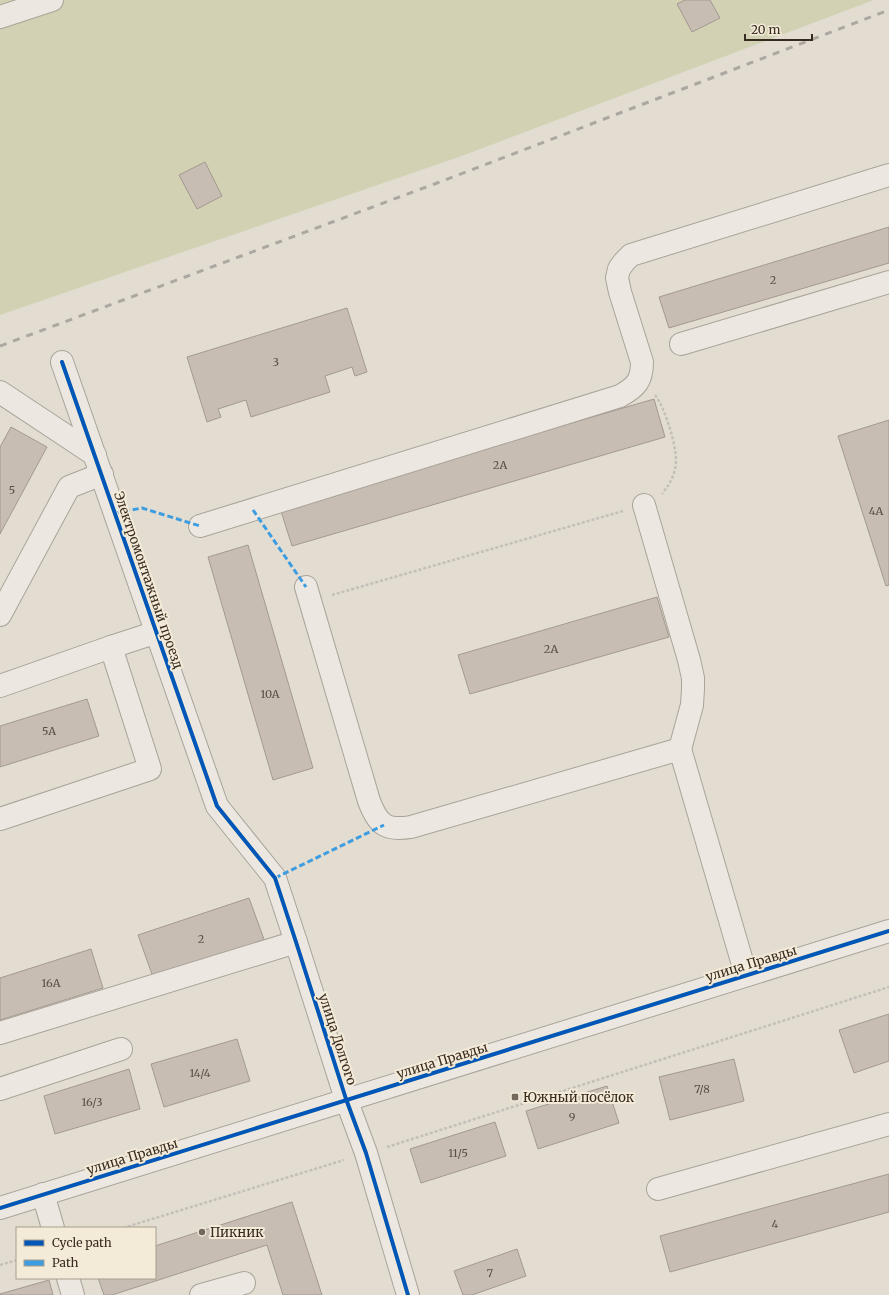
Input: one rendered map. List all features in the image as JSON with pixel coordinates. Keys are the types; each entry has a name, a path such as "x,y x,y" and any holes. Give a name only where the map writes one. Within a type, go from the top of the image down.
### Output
{"street":[{"path":"0,17 52,0"},
{"path":"200,526 620,396 632,389 639,381 642,372 642,362 617,278 619,269 631,255 889,175"},
{"path":"681,344 889,282"},
{"name":"Электромонтажный проезд","path":"62,362 217,806"},
{"path":"0,392 98,465 69,487 0,615"},
{"path":"644,505 693,678 692,705 680,749 746,975"},
{"path":"308,594 369,801 374,816 384,825 396,829 411,827 680,749"},
{"path":"0,686 157,632"},
{"path":"0,819 150,769 111,647"},
{"name":"улица Долгого","path":"217,806 275,878 346,1099 366,1153 408,1295"},
{"name":"улица Правды","path":"0,1208 889,931"},
{"path":"0,1033 296,942"},
{"path":"0,1088 121,1049"},
{"path":"658,1189 889,1124"},
{"path":"43,1194 53,1227"},
{"path":"68,1279 73,1295"},
{"path":"201,1295 244,1283"}],"path":[{"path":"308,594 644,505 662,494 670,483 676,468 676,454 661,403 654,393 639,381"},
{"path":"126,1227 366,1153 889,987"},
{"path":"0,1265 16,1260"}],"green space":[{"path":"0,0 874,0 459,157 0,315"}],"building":[{"path":"685,0 710,0 720,18 692,32 677,4"},
{"path":"205,162 222,196 197,209 179,175"},
{"path":"889,227 889,263 669,328 659,297"},
{"path":"347,308 367,372 355,376 352,367 325,376 330,392 251,417 246,400 218,409 221,417 207,422 187,357"},
{"path":"654,399 665,437 292,546 280,508"},
{"path":"889,420 889,585 886,586 838,436"},
{"path":"11,427 47,447 0,534 0,447"},
{"path":"248,545 313,768 273,780 208,557"},
{"path":"657,597 669,637 470,694 458,655"},
{"path":"87,699 99,736 0,767 0,726"},
{"path":"249,898 265,942 153,977 138,935"},
{"path":"91,949 103,988 0,1020 0,978"},
{"path":"889,1014 889,1061 854,1073 839,1030"},
{"path":"237,1039 250,1081 164,1107 151,1064"},
{"path":"734,1059 744,1101 670,1120 659,1077"},
{"path":"129,1069 140,1109 55,1134 44,1096"},
{"path":"607,1086 619,1123 538,1149 526,1111"},
{"path":"495,1122 506,1156 421,1183 410,1149"},
{"path":"889,1174 889,1212 670,1272 660,1236"},
{"path":"292,1202 322,1295 283,1295 267,1245 112,1295 104,1295 98,1279 156,1279 156,1246"},
{"path":"517,1249 526,1276 472,1295 463,1295 454,1271"},
{"path":"49,1280 53,1295 0,1295 0,1294"}],"railway":[{"path":"0,346 437,183 889,10"}],"marked path":[{"path":"115,513 142,508 200,526"},
{"path":"253,510 306,587"},
{"path":"275,878 384,825"}],"cycle path":[{"path":"62,362 217,806 275,878 346,1099 366,1153 408,1295"},
{"path":"0,1208 889,931"}],"place":[{"name":"Южный посёлок","path":"515,1097"},
{"name":"Пикник","path":"202,1232"}]}
